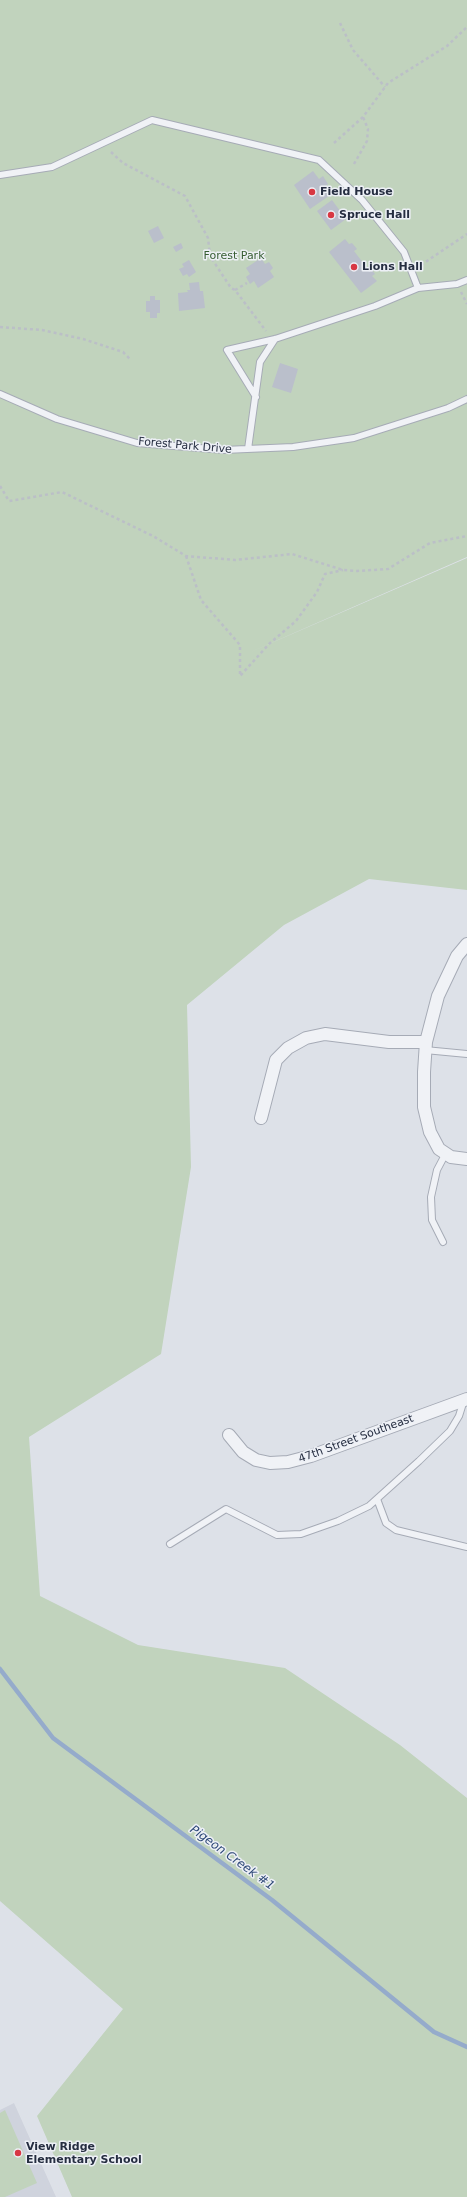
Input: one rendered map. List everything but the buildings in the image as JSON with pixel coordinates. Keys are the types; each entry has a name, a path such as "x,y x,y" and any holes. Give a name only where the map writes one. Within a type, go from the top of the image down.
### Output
{"street":[{"path":"467,944 457,956 438,996 425,1046 424,1107 430,1132 439,1149 452,1157 467,1159"},
{"path":"261,1118 276,1060 288,1048 306,1038 325,1034 425,1046"},
{"name":"47th Street Southeast","path":"229,1435 243,1452 256,1460 270,1463 288,1462 311,1456 465,1399"}],"lane":[{"path":"0,175 52,167 152,120 318,160 362,200 404,252 418,288"},
{"path":"256,397 227,350 275,339 375,306 418,288 457,284 467,280"},
{"path":"248,449 260,362 275,339"},
{"name":"Forest Park Drive","path":"0,394 57,419 137,443 224,450 292,447 354,438 448,408 467,399"},
{"path":"425,1046 467,1054"},
{"path":"443,1242 432,1220 431,1197 437,1170 446,1154"},
{"path":"170,1544 226,1508 277,1535 301,1534 338,1521 369,1506 450,1431 459,1416 465,1399"},
{"path":"376,1500 386,1523 396,1530 467,1547"}],"path":[{"path":"340,23 353,50 385,87"},
{"path":"334,143 363,117 388,83 447,46 467,27"},
{"path":"354,164 367,141 368,129 363,117"},
{"path":"111,152 123,163 185,196 208,238 210,256 231,288 235,290 265,329 275,339"},
{"path":"412,271 467,234"},
{"path":"235,290 246,282"},
{"path":"0,327 42,330 83,340 123,352 131,360"},
{"path":"0,486 9,501 62,492 153,536 186,556 234,560 292,554 343,570 357,571 388,569 430,543 467,536"},
{"path":"186,556 201,600 240,644 240,676 270,643 296,621 317,592 325,574 343,570"}],"shaded area":[{"name":"View Ridge Elementary School","path":"14,2103 56,2197 0,2197 0,2110"}],"green space":[{"name":"Forest Park","path":"0,0 467,0 467,557 246,654 467,558 467,890 369,879 284,925 187,1005 191,1167 161,1354 29,1437 40,1596 138,1645 285,1668 400,1745 467,1798 467,2197 72,2197 37,2116 123,2009 0,1901"},
{"path":"5,2110 37,2183 5,2197 0,2197 0,2113"}],"waterway":[{"name":"Pigeon Creek #1","path":"0,1669 53,1738 272,1900 434,2032 467,2047"}],"place":[{"name":"Field House","path":"312,192"},
{"name":"Spruce Hall","path":"331,215"},
{"name":"Lions Hall","path":"354,267"},
{"name":"View Ridge Elementary School","path":"18,2153"}]}
